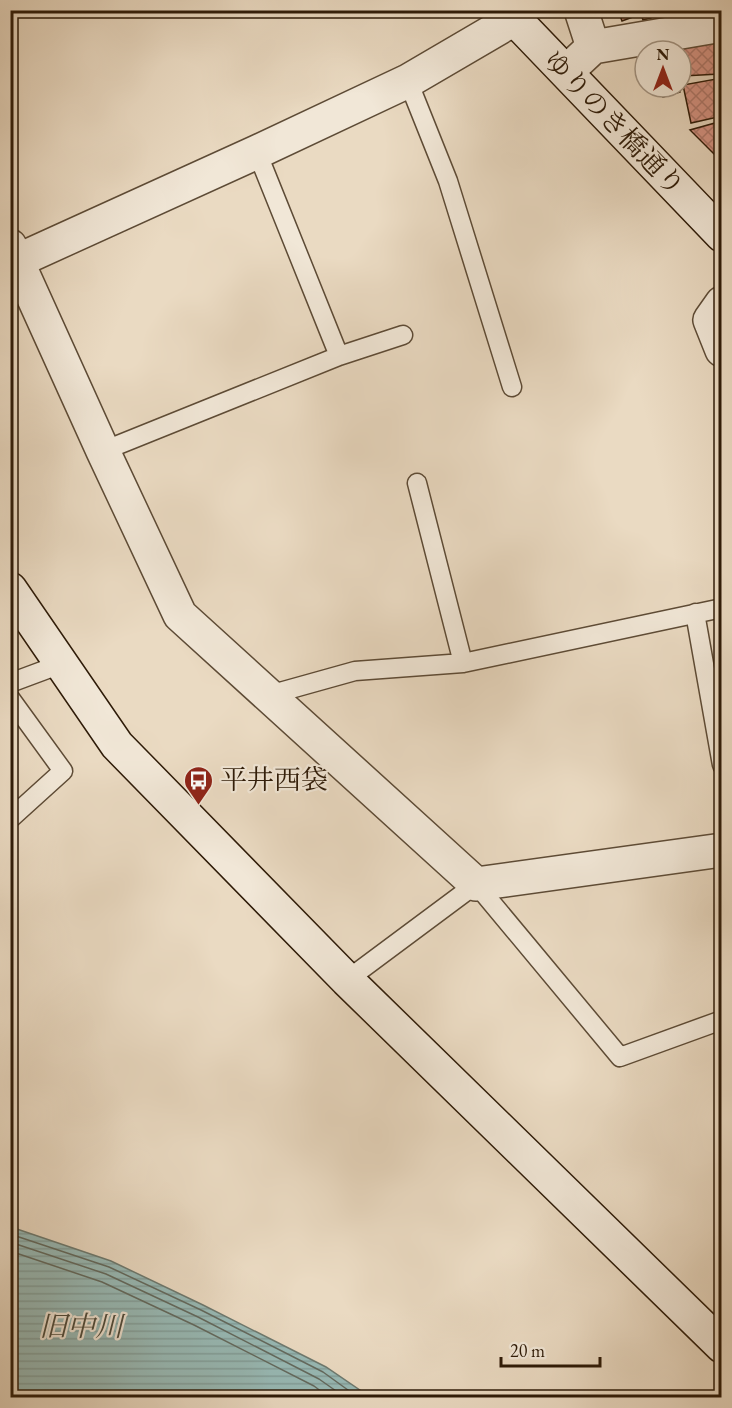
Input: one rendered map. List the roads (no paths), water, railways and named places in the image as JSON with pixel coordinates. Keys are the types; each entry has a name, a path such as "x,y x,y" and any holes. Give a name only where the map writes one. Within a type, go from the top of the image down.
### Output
{"street":[{"path":"581,10 593,47"},
{"path":"510,15 408,81 257,152 13,257 180,615 476,884 722,850"},
{"name":"ゆりのき橋通り","path":"510,15 722,235"},
{"path":"566,73 593,47 722,26"},
{"path":"722,303 710,321 722,350"},
{"path":"10,589 117,745 347,980 722,1346"}],"lane":[{"path":"408,81 448,182 512,387"},
{"path":"257,152 339,356"},
{"path":"103,451 339,356 403,335"},
{"path":"417,483 463,663"},
{"path":"269,695 355,671 463,663 722,608"},
{"path":"694,613 722,765"},
{"path":"10,683 61,664"},
{"path":"10,698 63,771 10,819"},
{"path":"347,980 476,884 620,1057 722,1020"}],"water":[{"name":"旧中川","path":"11,1227 111,1261 326,1367 370,1397 11,1397"}],"place":[{"name":"平井西袋","path":"199,806"}]}
